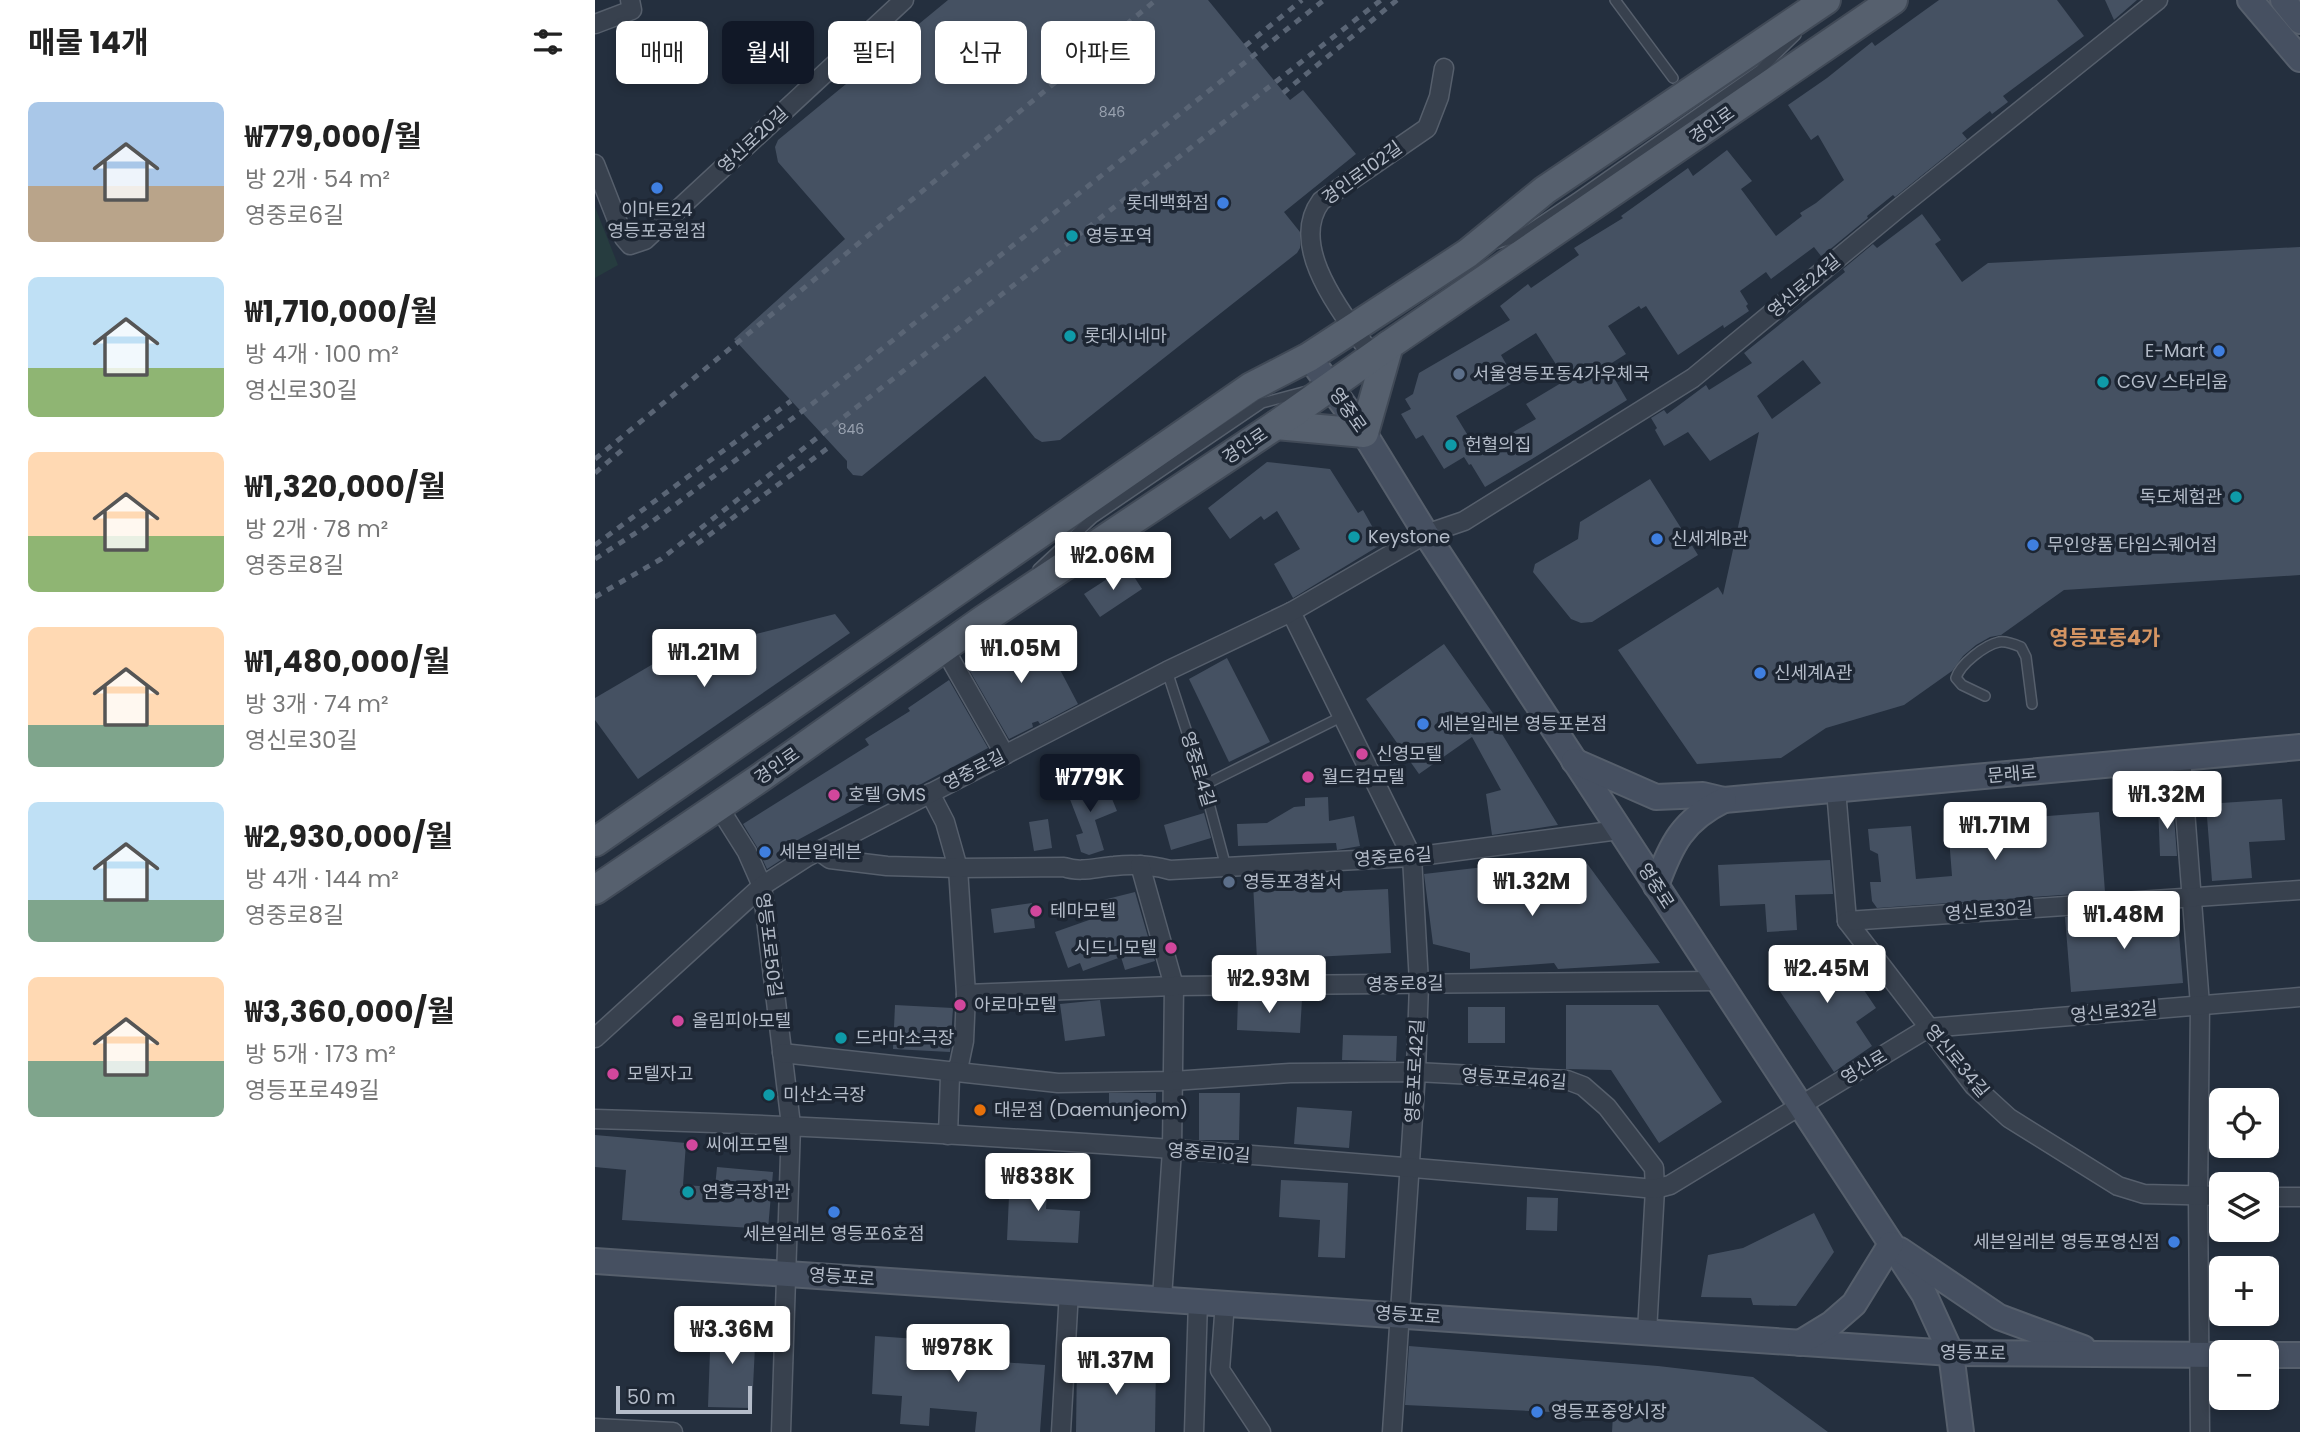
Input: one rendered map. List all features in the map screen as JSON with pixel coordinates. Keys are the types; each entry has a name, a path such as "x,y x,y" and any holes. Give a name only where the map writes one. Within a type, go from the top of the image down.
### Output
{"main road":[{"path":"595,842 1251,387 1309,357 1468,253 1545,190 1826,0"},
{"name":"경인로","path":"595,890 983,620 1276,425 1893,0"},
{"path":"2250,0 2300,59"},
{"path":"2283,0 2300,21"},
{"path":"1276,425 1364,433 1381,351"},
{"name":"영중로","path":"1309,357 1364,433 1426,534 1924,1294 1951,1353 1961,1432"},
{"name":"문래로","path":"1574,761 1656,797 1703,795 1724,800 2300,747"},
{"name":"문래로","path":"1657,886 1665,861 1680,833 1706,809 1724,800"},
{"path":"1800,1343 1831,1324 1854,1304 1891,1244 1999,1317 2097,1353"},
{"name":"영등포로","path":"595,1261 1069,1291 1951,1353 2209,1354"},
{"path":"2279,1355 2300,1355"}],"street":[{"path":"595,24 632,10 630,0"},
{"name":"영신로24길","path":"1426,534 1464,521 1693,378 1900,207 2158,0"},
{"name":"영신로20길","path":"595,164 624,238 630,245 645,240 894,3"},
{"name":"경인로102길","path":"1381,351 1353,327 1331,295 1311,246 1312,212 1321,201 1427,128 1439,97 1444,68"},
{"name":"영중로길","path":"595,1038 762,886 819,851 1167,671 1291,612 1426,534"},
{"name":"영등포로42길","path":"1291,612 1412,857 1419,983 1416,1072 1392,1432"},
{"path":"944,648 1005,755"},
{"path":"2181,758 2200,1004 2198,1196 2209,1341"},
{"path":"1836,790 1847,921"},
{"path":"930,793 945,822 958,869 966,994 964,1041 959,1065 950,1076 948,1135"},
{"name":"영등포로50길","path":"718,806 747,852 762,886 791,1125 781,1432"},
{"name":"영중로6길","path":"819,851 831,859 887,866 958,869 1064,867 1075,871 1140,865 1170,870 1412,857 1619,830"},
{"path":"1140,865 1174,986 1172,1150 1162,1298"},
{"name":"영신로30길","path":"1847,921 2300,890"},
{"name":"영신로34길","path":"1847,921 1974,1086 2009,1118 2118,1186 2144,1194 2209,1196"},
{"name":"영중로8길","path":"966,994 1174,986 1718,981"},
{"name":"영신로32길","path":"1928,1028 2300,997"},
{"name":"영신로","path":"1800,1106 1928,1028"},
{"path":"782,1053 954,1071"},
{"name":"영등포로46길","path":"954,1071 1058,1083 1173,1081 1290,1073 1416,1072 1567,1080 1583,1086 1607,1107 1654,1168 1647,1332"},
{"name":"영중로10길","path":"595,1119 791,1125 948,1135 1410,1167 1655,1189 1670,1185 1800,1106"},
{"path":"2279,1197 2300,1197"},
{"path":"1061,1432 1069,1291"},
{"path":"1194,1432 1198,1300"},
{"path":"1226,1302 1220,1370 1262,1432"},
{"path":"2200,1432 2209,1362"},
{"path":"595,1428 673,1432"}],"lane":[{"path":"1615,0 1673,78"},
{"path":"1468,253 1518,237 1578,197 1760,70 1832,0"},
{"path":"983,620 1093,518 1262,403 1331,385"},
{"path":"1985,696 1962,685 1957,678 1958,669 1965,662 2002,642 2021,647 2026,657 2032,704"},
{"name":"영중로4길","path":"1167,671 1204,785 1226,867"},
{"path":"1204,785 1343,716"}],"green space":[{"path":"595,207 618,265 595,278"}],"building":[{"name":"영등포역","path":"948,0 1208,0 1290,100 1303,90 1356,154 1284,212 1300,232 1300,248 1297,253 1060,440 1042,442 1035,438 985,376 862,476 853,475 847,468 847,461 734,339 845,239 778,162 775,147 778,140 846,84 921,84 921,22"},
{"path":"1939,0 2057,0 2084,36 2003,96 2008,102 1992,114 1990,111 1962,133 1967,139 1895,197 1893,195 1828,251 1821,256 1814,247 1771,279 1766,272 1740,291 1749,311 1724,328 1723,325 1678,355 1646,306 1641,309 1639,306 1608,326 1626,354 1607,366 1627,400 1532,459 1485,487 1464,457 1444,469 1423,435 1416,439 1401,414 1411,409 1405,399 1413,394 1419,373 1510,320 1500,306 1528,284 1531,288 1579,255 1574,248 1623,218 1621,216 1688,168 1693,176 1727,150 1752,181 1741,189 1776,236 1802,216 1800,213 1844,180 1818,135 1811,140 1788,105 1872,42 1875,46","holes":["1536,333 1566,380 1526,404 1536,419 1478,452 1456,416 1516,381 1501,355"]},
{"path":"2105,0 2137,0 2114,20"},
{"path":"1922,214 1941,240 1935,244 1962,282 1988,263 2300,247 2300,575 2064,590 2001,635 1990,637 1976,645 1952,671 1904,705 1826,728 1781,758 1697,764 1618,650 1718,587 1723,595 1759,432 1710,461 1688,432 1664,446 1651,418 1664,410 1667,414 1706,385 1709,390 1752,363 1744,353 1845,272 1843,269 1873,244 1877,248","holes":["1803,360 1821,383 1772,419 1757,396"]},
{"path":"1267,462 1330,469 1358,513 1363,510 1382,544 1293,598 1274,564 1300,549 1277,511 1264,520 1261,516 1230,539 1208,508"},
{"path":"1650,479 1698,555 1592,622 1581,623 1571,619 1533,572 1535,564 1578,539 1580,522"},
{"path":"1127,566 1142,589 1100,617 1084,594"},
{"path":"835,614 850,633 638,779 595,720 595,698 665,657"},
{"path":"1023,628 1047,667 1056,662 1078,704 1040,724 1038,721 1032,723 1033,727 1009,739 967,666"},
{"path":"1444,644 1497,719 1494,721 1558,825 1492,835 1486,794 1501,790 1472,737 1419,774 1366,699"},
{"path":"1227,658 1270,742 1229,762 1189,679"},
{"path":"949,680 988,748 899,796 894,788 794,842 798,849 767,869 743,824 869,745 865,739 910,711 908,708"},
{"path":"1078,784 1108,789 1117,811 1095,820 1104,850 1089,855 1081,852 1076,835 1083,833 1066,789"},
{"path":"1328,797 1329,821 1354,816 1360,846 1337,850 1336,843 1238,846 1237,824 1267,823 1294,807 1305,806 1305,798"},
{"path":"2282,799 2285,840 2249,842 2252,878 2212,881 2206,804"},
{"path":"2173,804 2177,856 2160,856 2158,805"},
{"path":"2099,812 2105,892 1877,908 1872,901 1870,882 1881,882 1878,854 1870,850 1868,829 1911,826 1916,879 1952,876 1948,824"},
{"path":"1204,813 1211,838 1171,850 1164,825"},
{"path":"1048,819 1052,848 1034,851 1029,822"},
{"path":"1830,860 1833,894 1795,895 1797,930 1767,932 1765,904 1720,906 1718,865"},
{"path":"1586,862 1660,963 1558,969 1554,963 1470,969 1470,953 1433,944 1424,874 1484,867 1486,870"},
{"path":"1343,878 1343,891 1388,889 1391,953 1257,960 1253,883"},
{"path":"1135,892 1155,961 1125,970 1121,957 1083,971 1080,963 1068,968 1055,932 1106,914 1103,900"},
{"path":"1032,903 1035,928 994,933 991,909"},
{"path":"2177,910 2183,983 2071,992 2065,917"},
{"path":"1809,948 1823,969 1841,956 1876,1008 1856,1022 1872,1046 1834,1072 1769,975"},
{"path":"1238,997 1302,999 1300,1033 1237,1030"},
{"path":"1100,1000 1105,1036 1065,1041 1060,1004"},
{"path":"895,1005 953,1008 950,1052 893,1049"},
{"path":"1566,1005 1658,1005 1722,1102 1659,1143 1611,1070 1566,1069"},
{"path":"1468,1007 1505,1007 1505,1043 1468,1043"},
{"path":"1343,1035 1397,1036 1396,1061 1342,1060"},
{"path":"1109,1093 1156,1093 1156,1117 1109,1116"},
{"path":"1199,1093 1240,1093 1239,1140 1199,1140"},
{"path":"1297,1107 1352,1111 1349,1148 1294,1144"},
{"path":"595,1135 686,1143 683,1185 715,1187 717,1167 773,1172 768,1229 622,1220 626,1170 595,1167"},
{"path":"1010,1174 1048,1176 1046,1209 1080,1211 1078,1243 1007,1240"},
{"path":"1281,1180 1348,1183 1345,1258 1318,1257 1320,1220 1279,1217"},
{"path":"1527,1197 1558,1198 1557,1231 1526,1230"},
{"path":"1814,1213 1834,1252 1796,1306 1753,1305 1751,1298 1701,1297 1708,1255 1743,1248"},
{"path":"711,1323 756,1325 752,1408 708,1407"},
{"path":"875,1336 973,1343 972,1360 1045,1365 1040,1432 975,1432 977,1412 930,1408 929,1426 900,1424 902,1396 872,1394"},
{"path":"1409,1346 1658,1366 1753,1377 1828,1432 1612,1432 1613,1415 1405,1405"},
{"path":"1077,1361 1156,1362 1155,1432 1076,1432"}],"railway":[{"path":"595,459 1156,0"},
{"path":"1245,46 1302,0"},
{"path":"595,559 642,529 812,404 1324,0"},
{"path":"595,597 661,559 1381,0"},
{"path":"1283,93 1397,0"},
{"path":"595,545 791,401"},
{"path":"697,544 832,445"},
{"path":"595,473 622,450"}],"place":[{"name":"이마트24 영등포공원점","path":"657,188"},
{"name":"롯데백화점","path":"1223,203"},
{"name":"영등포역","path":"1072,236"},
{"name":"롯데시네마","path":"1070,336"},
{"name":"E-Mart","path":"2219,351"},
{"name":"서울영등포동4가우체국","path":"1459,374"},
{"name":"CGV 스타리움","path":"2103,382"},
{"name":"헌혈의집","path":"1451,445"},
{"name":"독도체험관","path":"2236,497"},
{"name":"Keystone","path":"1354,537"},
{"name":"신세계B관","path":"1657,539"},
{"name":"무인양품 타임스퀘어점","path":"2033,545"},
{"name":"신세계A관","path":"1760,673"},
{"name":"세븐일레븐 영등포본점","path":"1423,724"},
{"name":"신영모텔","path":"1362,754"},
{"name":"월드컵모텔","path":"1308,777"},
{"name":"호텔 GMS","path":"834,795"},
{"name":"세븐일레븐","path":"765,852"},
{"name":"영등포경찰서","path":"1229,882"},
{"name":"테마모텔","path":"1036,911"},
{"name":"시드니모텔","path":"1171,948"},
{"name":"아로마모텔","path":"960,1005"},
{"name":"올림피아모텔","path":"678,1021"},
{"name":"드라마소극장","path":"841,1038"},
{"name":"모텔자고","path":"613,1074"},
{"name":"미산소극장","path":"769,1095"},
{"name":"대문점 (Daemunjeom)","path":"980,1110"},
{"name":"씨에프모텔","path":"692,1145"},
{"name":"연흥극장1관","path":"688,1192"},
{"name":"세븐일레븐 영등포6호점","path":"834,1212"},
{"name":"세븐일레븐 영등포영신점","path":"2174,1242"},
{"name":"영등포중앙시장","path":"1537,1412"}],"district":[{"name":"영등포동4가","path":"2105,638"}]}
